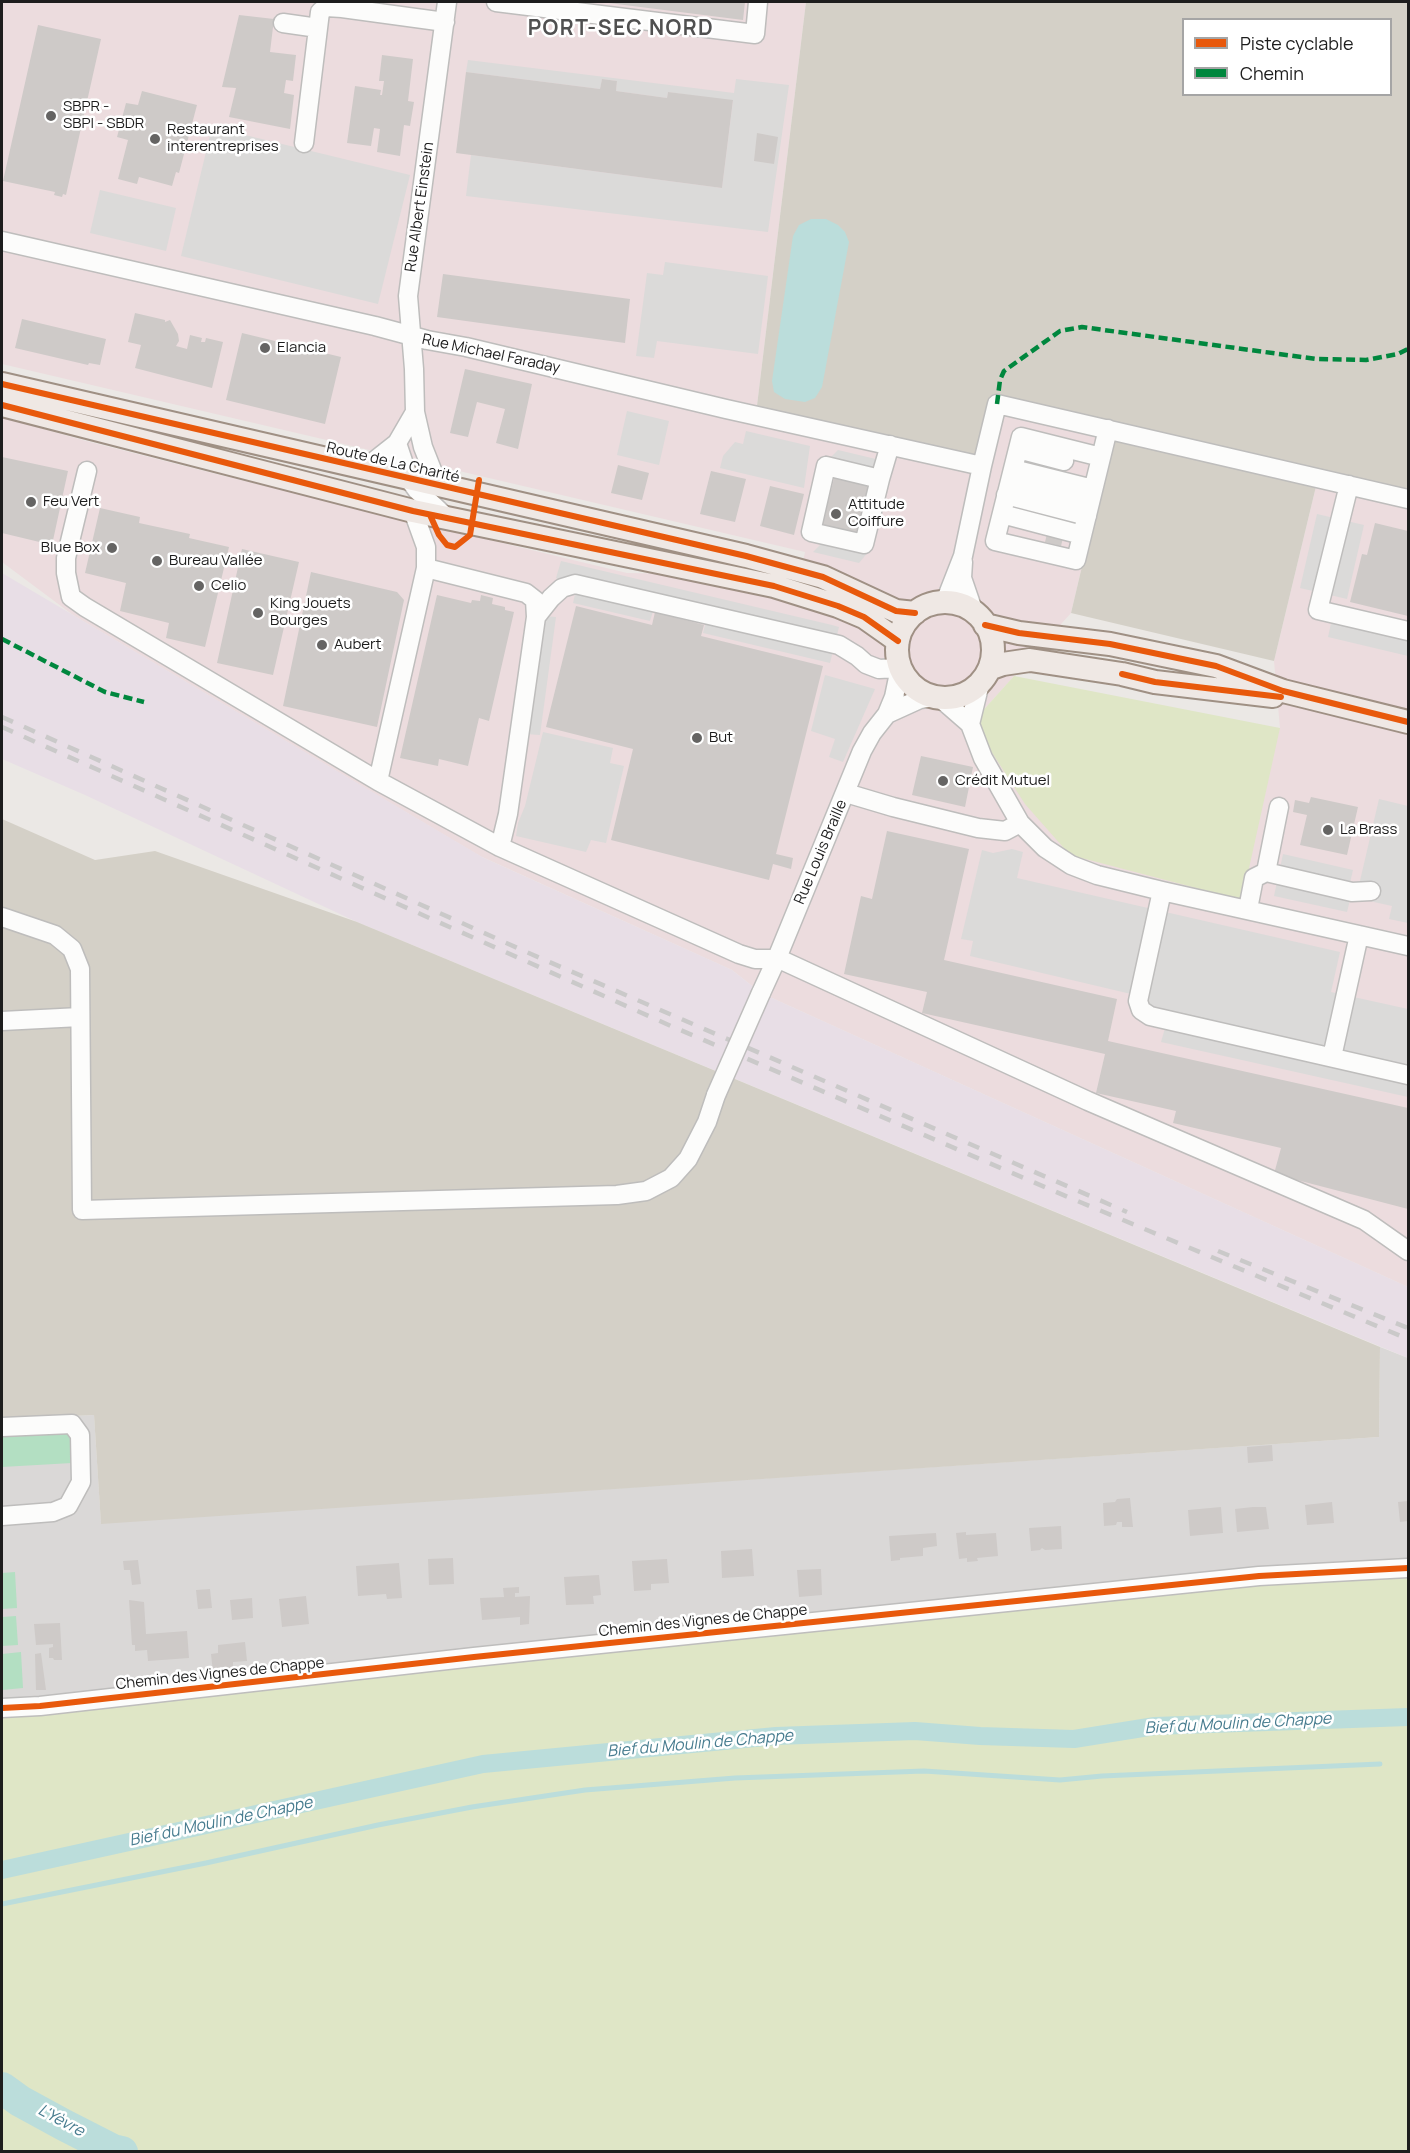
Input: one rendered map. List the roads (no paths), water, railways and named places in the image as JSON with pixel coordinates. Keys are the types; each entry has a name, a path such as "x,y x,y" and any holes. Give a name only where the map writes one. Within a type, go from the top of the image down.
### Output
{"main road":[{"name":"Route de La Charité","path":"2,384 364,468 419,491 802,570 896,610 915,613"},
{"path":"2,405 151,443 160,438 405,492 419,491"},
{"name":"Route de La Charité","path":"419,491 448,519 774,586 838,606 864,617 897,641"},
{"path":"1319,701 1202,689 1030,660 1003,664 985,676 967,693 951,698 936,697 913,687 900,668 897,641 904,626 915,613 929,605 945,602 960,605 980,619 1019,633 1110,644 1215,666 1261,684 1319,701 1408,722"},
{"path":"980,619 990,635 993,646 992,658 985,676"}],"street":[{"name":"Rue Albert Einstein","path":"419,491 423,447 414,412 414,369 408,296 447,2"},
{"path":"496,2 754,34 758,2"},
{"path":"304,143 320,12 326,7 445,22"},
{"path":"283,23 318,28"},
{"name":"Rue Michael Faraday","path":"2,241 981,466"},
{"path":"980,619 962,578 963,556 981,466 997,404 1408,499"},
{"name":"Rue Albert Einstein","path":"364,468 397,443 414,412"},
{"path":"1100,463 1019,443 995,541 1076,560 1100,463 1108,429"},
{"path":"378,781 426,568 426,547 419,491 397,443"},
{"path":"880,479 826,466 811,532 864,544 890,445"},
{"path":"87,471 66,558 67,586 71,597 378,781 500,848 739,954 755,959 777,958 1088,1101 1364,1220 1408,1251"},
{"path":"1010,482 1090,503"},
{"path":"1010,482 1090,503"},
{"path":"1349,485 1318,610 1408,632"},
{"path":"1002,514 1082,535"},
{"path":"945,602 963,556"},
{"path":"426,568 526,593 534,600 536,617 508,814 500,848"},
{"path":"536,617 562,588 575,584 838,645 866,664 879,669 900,668"},
{"name":"Rue Louis Braille","path":"80,1017 81,1210 605,1196 646,1191 671,1178 688,1159 707,1122 716,1095 777,958 862,751 887,714 894,697 900,668"},
{"path":"970,724 985,676"},
{"path":"936,697 970,724 983,758 1020,823 1045,848 1071,865 1097,875 1162,891 1408,946"},
{"name":"Rue Louis Braille","path":"887,714 920,699 936,697"},
{"path":"846,793 978,828 1005,831 1020,823"},
{"path":"1266,872 1279,807"},
{"path":"1248,909 1254,878 1266,872 1352,892 1371,891"},
{"path":"1162,891 1138,1001 1141,1010 1150,1016 1408,1075"},
{"path":"2,917 55,935 72,949 80,969 80,1017 2,1021"},
{"path":"1332,1057 1359,935"},
{"path":"2,1426 72,1424 80,1435 81,1482 68,1506 53,1512 2,1516"},
{"name":"Chemin des Vignes de Chappe","path":"2,1708 40,1706 1258,1575 1408,1568"}],"water":[{"path":"811,219 826,219 838,225 845,232 849,242 822,387 815,398 805,402 785,399 774,392 772,381 793,236 799,225"}],"waterway":[{"name":"Bief du Moulin de Chappe","path":"2,1870 483,1764 776,1736 915,1731 1074,1739 1155,1726 1408,1717"},
{"path":"2,1904 206,1863 378,1825 472,1807 585,1790 735,1778 924,1771 1060,1780 1102,1776 1380,1764"},
{"name":"L'Yèvre","path":"2,2088 20,2101 64,2125 113,2150 122,2152"}],"railway":[{"path":"2,717 531,954 1127,1212"},
{"path":"2,727 671,1026 1068,1197 1408,1339"},
{"path":"1218,1251 1408,1328"}],"place":[{"name":"SBPR - SBPI - SBDR","path":"51,116"},
{"name":"Restaurant interentreprises","path":"155,139"},
{"name":"Elancia","path":"265,348"},
{"name":"Feu Vert","path":"31,502"},
{"name":"Attitude Coiffure","path":"836,514"},
{"name":"Blue Box","path":"112,548"},
{"name":"Bureau Vallée","path":"157,561"},
{"name":"Celio","path":"199,586"},
{"name":"King Jouets Bourges","path":"258,613"},
{"name":"Aubert","path":"322,645"},
{"name":"But","path":"697,738"},
{"name":"Crédit Mutuel","path":"943,781"},
{"name":"La Brass","path":"1328,830"}],"district":[{"name":"PORT-SEC NORD","path":"621,29"}]}
